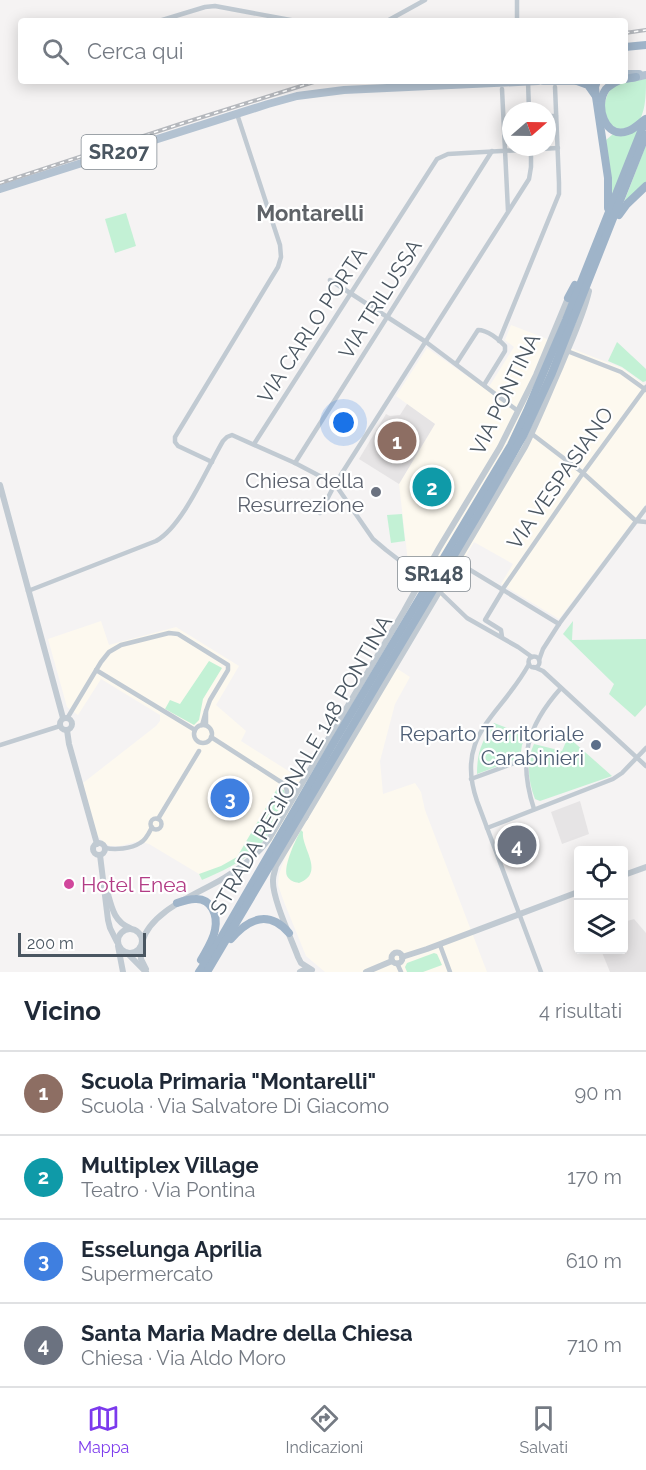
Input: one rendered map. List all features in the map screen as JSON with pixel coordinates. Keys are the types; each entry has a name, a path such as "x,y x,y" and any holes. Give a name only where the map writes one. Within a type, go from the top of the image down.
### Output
{"highway":[{"path":"628,47 646,45"},
{"path":"585,84 596,97"},
{"path":"596,84 609,187 608,226"},
{"path":"614,84 606,90 601,101 603,119 607,126 619,133 628,131 646,118"},
{"name":"STRADA REGIONALE 148 PONTINA","path":"608,226 646,118"},
{"path":"603,140 612,130"},
{"name":"STRADA REGIONALE 148 PONTINA","path":"198,972 215,948 334,742 511,445 545,372 646,135"},
{"path":"608,226 646,186"},
{"path":"589,270 589,291"},
{"path":"568,298 589,270"},
{"name":"STRADA REGIONALE 148 PONTINA","path":"207,972 511,459 552,373 589,270"},
{"path":"313,765 334,742"},
{"path":"307,814 313,792"},
{"path":"177,903 188,899 202,899 210,905 215,915 214,933 198,972"},
{"path":"214,961 234,935 256,921 263,919 277,921 289,933"}],"main road":[{"path":"628,76 646,75"},
{"name":"SR207","path":"0,189 287,98 344,90 467,84"}],"street":[{"path":"392,18 425,0"},
{"path":"517,0 517,18"},
{"path":"169,18 215,6 280,18"},
{"path":"528,84 529,102"},
{"path":"555,87 556,102"},
{"path":"502,89 503,102"},
{"path":"212,462 178,446 175,437 278,267 281,257 280,245 237,114"},
{"path":"499,340 557,198 560,185 556,116"},
{"name":"VIA TRILUSSA","path":"295,463 492,151"},
{"name":"VIA CARLO PORTA","path":"254,444 437,159 447,154 502,151"},
{"path":"505,156 508,211"},
{"path":"320,513 335,484 530,176 531,156"},
{"path":"330,280 426,342 518,411"},
{"name":"VIA PONTINA","path":"298,957 276,897 273,878 276,866 532,434 583,312 589,291"},
{"name":"VIA PONTINA","path":"141,945 150,926 177,903 223,879 263,847 500,447 541,364 568,298"},
{"path":"456,364 476,331 483,331 499,340 505,347 504,352 484,386"},
{"path":"567,351 621,372 645,389"},
{"name":"VIA VESPASIANO","path":"502,637 501,630 485,620 583,472 645,389"},
{"path":"532,434 583,472 636,521 646,522"},
{"path":"28,591 163,537 170,531 190,501 223,441 233,435 335,484 379,545 441,592 471,621 537,657 543,671"},
{"path":"0,488 66,718 71,720 71,728 67,730"},
{"path":"531,665 537,666 543,648 559,624 646,508"},
{"path":"457,562 559,624"},
{"path":"60,726 60,721 66,718 106,655 118,647 169,633 177,633 228,665 228,669 210,700 204,725"},
{"path":"518,647 531,665 543,671 646,766"},
{"path":"541,972 475,796 470,764 480,731 531,665 532,656 543,648"},
{"path":"96,670 195,730"},
{"path":"534,809 527,784 525,759 529,741 540,716 561,688"},
{"path":"195,730 204,725"},
{"path":"204,725 212,732 211,737"},
{"path":"60,726 67,730"},
{"path":"0,745 60,726"},
{"path":"67,730 97,844"},
{"path":"195,730 194,735 201,742"},
{"path":"201,742 211,737"},
{"path":"211,737 284,784 295,786 302,783"},
{"path":"100,855 95,854 93,846 102,844 105,848 112,849 136,845 144,840 152,827 155,829 160,827 158,819 199,751 201,742"},
{"path":"487,828 613,779 646,748"},
{"path":"471,779 525,759"},
{"path":"282,817 282,809 288,795 284,784"},
{"path":"100,855 103,854 105,848"},
{"path":"100,855 110,928 123,952 147,972"},
{"path":"628,874 646,867"},
{"path":"102,872 116,917 122,924 141,935 141,959 147,972"},
{"path":"366,972 574,894"},
{"name":"VIA PONTINA","path":"132,929 150,926"},
{"path":"123,972 118,944 120,933 132,929"},
{"path":"127,953 134,953 141,945"},
{"path":"440,945 450,972"},
{"path":"298,957 306,968 313,971"},
{"path":"298,957 299,972 306,969 313,971"},
{"path":"398,961 401,971"}],"shaded area":[{"path":"511,325 622,368 646,386 646,504 559,619 501,584 513,564 474,542 441,599 402,568 408,562 399,484 435,424 396,396 427,348 487,390 514,347 505,340"},
{"path":"407,404 435,424 399,484 359,459 386,414 400,415"},
{"path":"101,621 109,645 176,627 239,666 216,705 246,731 241,741 317,789 393,666 410,677 395,704 380,761 383,794 415,783 421,792 425,810 487,972 325,972 306,956 278,885 279,874 287,852 266,839 249,855 202,880 199,874 149,844 139,841 110,846 103,842 96,834 83,783 156,726 160,721 160,715 101,679 78,715 67,707 48,639"},
{"path":"580,801 589,834 562,844 551,812"},
{"path":"634,919 646,933 646,972 610,972 603,954 628,954 628,921"}],"green space":[{"path":"646,79 641,117 630,128 614,130 605,111 605,102 612,88 617,84 628,84 628,81"},
{"path":"641,127 613,198 606,140 613,134 628,135"},
{"path":"646,145 646,185 624,202"},
{"path":"126,213 136,246 115,253 105,219"},
{"path":"617,342 646,369 646,381 643,382 622,367 608,361"},
{"path":"402,514 405,541 391,543 387,515"},
{"path":"573,621 572,640 646,639 646,705 635,717 609,694 614,684 563,634"},
{"path":"209,661 222,668 203,699 199,720 194,725 165,709 170,700 180,704"},
{"path":"494,723 526,735 520,758 477,774 481,747"},
{"path":"568,737 612,776 540,801 535,799 529,771 534,744 562,751"},
{"path":"278,787 284,790 285,798 261,844 238,862 202,880 199,874 237,857"},
{"path":"301,830 312,867 307,879 299,883 289,879 286,872"},
{"path":"434,953 437,954 442,965 423,972 407,972 405,967 407,963"}],"railway":[{"path":"628,33 646,30"},
{"path":"0,183 307,84"}],"place":[{"name":"Scuola Primaria \"Montarelli\"","path":"397,441"},
{"name":"Multiplex Village","path":"432,487"},
{"name":"Chiesa della Resurrezione","path":"376,492"},
{"name":"Reparto Territoriale Carabinieri","path":"596,745"},
{"name":"Esselunga Aprilia","path":"230,798"},
{"name":"Santa Maria Madre della Chiesa","path":"517,845"},
{"name":"Hotel Enea","path":"69,884"}],"district":[{"name":"Montarelli","path":"310,213"}]}
